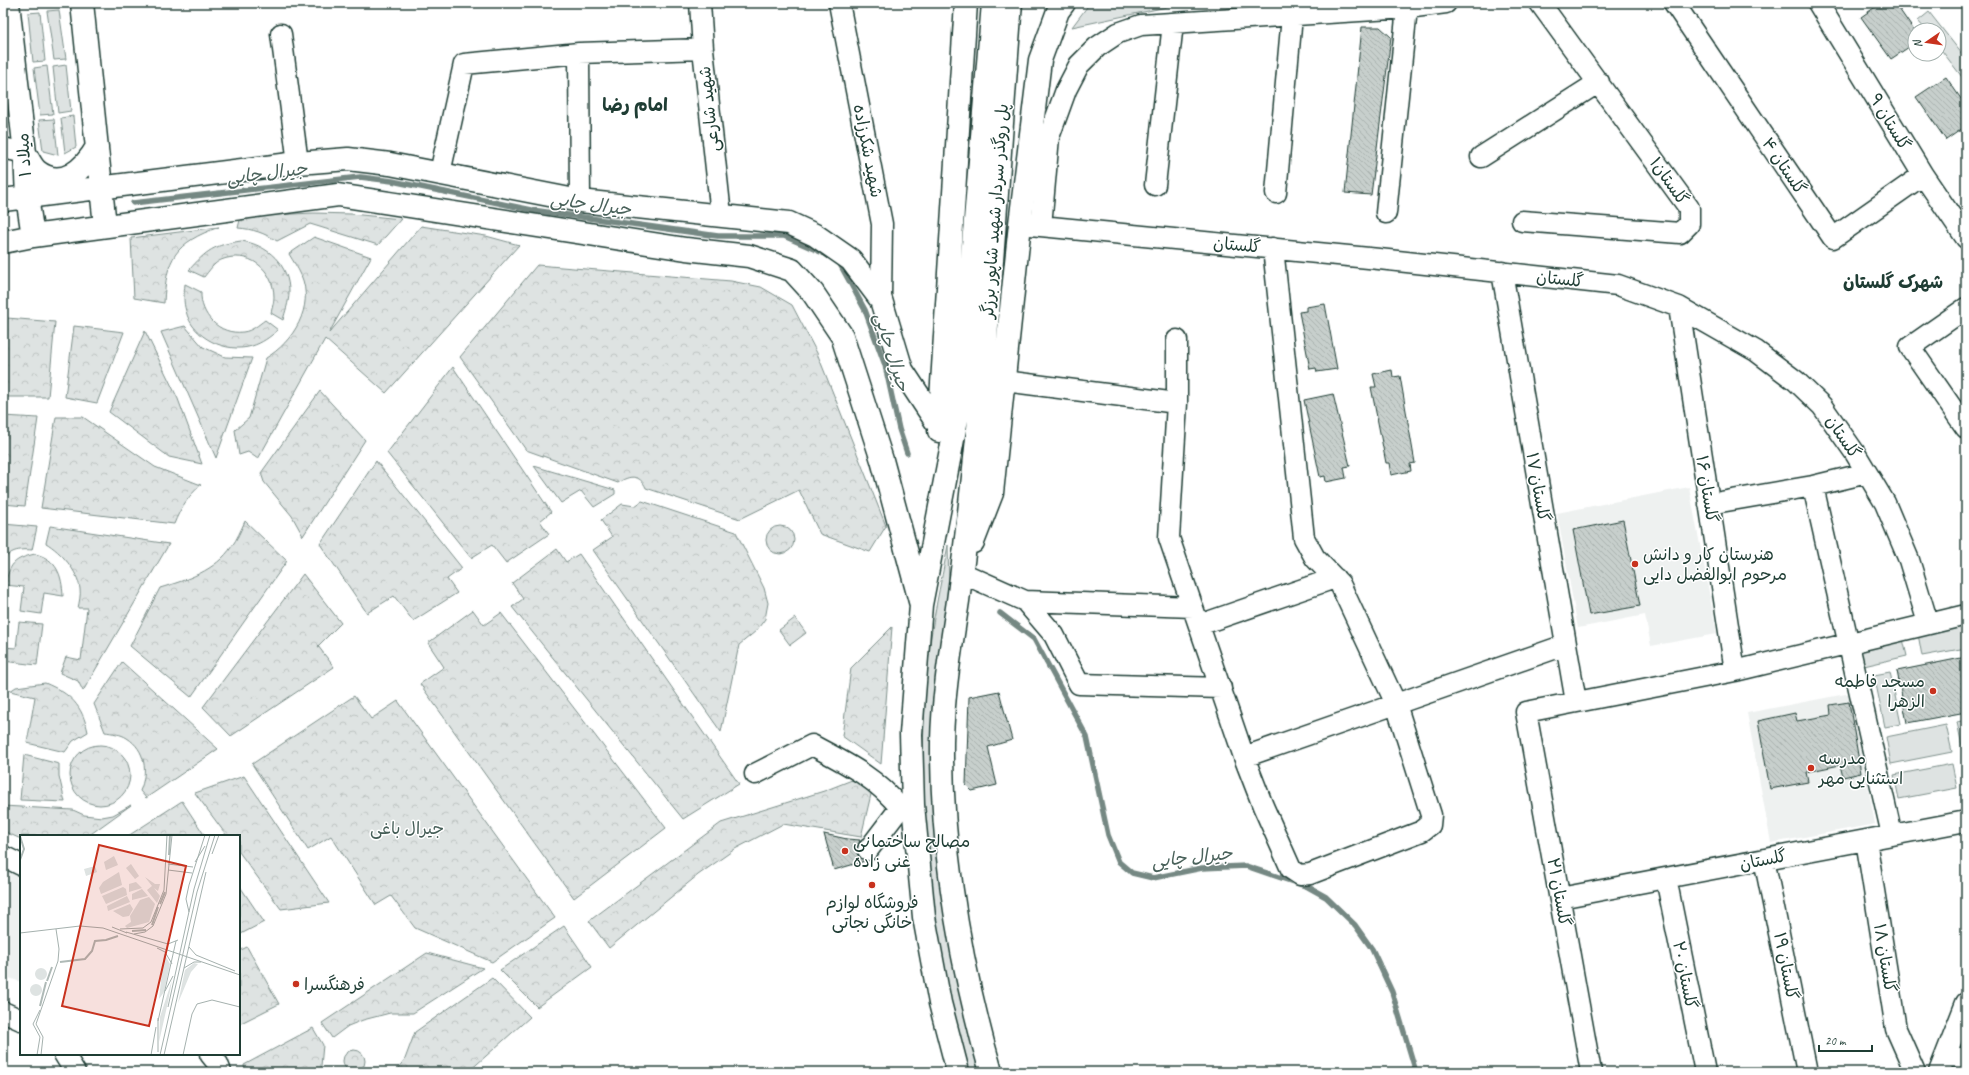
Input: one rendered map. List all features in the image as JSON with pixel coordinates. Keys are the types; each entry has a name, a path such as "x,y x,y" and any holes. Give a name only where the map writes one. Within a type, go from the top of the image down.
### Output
{"main road":[{"name":"میلاد ۱","path":"8,3 25,153 26,197 33,236"},
{"path":"82,3 105,226"},
{"path":"958,1072 940,1003 924,917 907,806 921,605 935,531 939,426 963,72 966,3"},
{"name":"پل روگذر سردار شهید شاپور برزگر","path":"962,573 979,419 997,58 993,3"},
{"name":"پل روگذر سردار شهید شاپور برزگر","path":"935,531 960,403 997,58 1011,3"},
{"path":"991,1072 976,1019 963,963 950,878 945,820 942,740 947,681 962,573 992,493 1004,381 1030,225 1040,60 1060,6"},
{"path":"25,153 37,171 54,179 74,174 89,161 97,147"},
{"path":"3,200 298,163 348,159 390,164 440,173 580,201 789,223 815,236 851,260 881,300 902,370 939,426"},
{"path":"3,242 33,236 338,195 686,249 749,256 792,270 813,293 842,336 882,460 921,605"}],"street":[{"name":"شهید شارعی","path":"700,3 702,49 721,215"},
{"name":"شهید شکرزاده","path":"840,3 882,224 881,300"},
{"path":"1030,225 1048,137 1066,90 1079,65 1097,47 1118,33 1141,25 1407,8 1446,3"},
{"name":"گلستان۱","path":"1522,221 1680,233 1689,224 1689,208 1599,82 1540,3"},
{"name":"گلستان ۴","path":"1674,3 1833,238 1923,175"},
{"name":"گلستان ۹","path":"1818,3 1923,175 1966,238"},
{"path":"1386,213 1407,8"},
{"path":"1276,193 1292,16"},
{"path":"1155,186 1173,23"},
{"path":"281,34 298,163"},
{"path":"440,173 464,64 579,52 702,49"},
{"path":"579,52 580,201"},
{"path":"1481,157 1599,82"},
{"path":"3,148 25,153"},
{"name":"گلستان","path":"1030,225 1273,248 1618,285 1679,307 1756,351 1796,381 1822,406 1867,473 1885,503 1909,560 1928,623"},
{"path":"1177,340 1177,403 1169,538 1244,757 1263,806 1291,869 1300,875 1310,874 1422,831 1430,825 1431,815 1396,704 1340,584 1314,558 1304,538 1273,248"},
{"name":"گلستان ۱۷","path":"1502,272 1576,702"},
{"name":"گلستان ۱۶","path":"1679,307 1735,671"},
{"path":"1966,308 1910,347 1966,428"},
{"path":"1004,381 1177,403"},
{"path":"1709,504 1813,486 1867,473"},
{"path":"1813,486 1850,642 1892,835"},
{"path":"962,573 1025,602 1196,616 1335,578"},
{"path":"1025,602 1054,635 1079,684 1221,688"},
{"path":"1576,702 1735,671 1966,614"},
{"path":"1244,757 1565,645"},
{"name":"گلستان ۲۱","path":"1576,702 1526,712 1591,1072"},
{"path":"755,774 812,745 855,768 890,796 907,806 868,850"},
{"name":"گلستان","path":"1560,898 1966,821"},
{"name":"گلستان ۱۸","path":"1866,840 1896,1029 1915,1072"},
{"path":"3,856 20,864"},
{"name":"گلستان ۱۹","path":"1764,859 1807,1072"},
{"name":"گلستان ۲۰","path":"1666,878 1705,1072"},
{"path":"1939,1072 1966,1003"},
{"path":"3,1012 20,1020"},
{"path":"1947,1053 1966,1061"},
{"path":"65,1055 75,1072"},
{"path":"211,1055 221,1072"}],"shaded area":[{"name":"هنرستان کار و دانش مرحوم ابوالفضل دایی","path":"1689,487 1717,634 1651,646 1645,615 1578,628 1557,513"},
{"name":"مدرسه استثنایی مهر","path":"1851,693 1875,824 1771,843 1747,713"},
{"path":"3,866 14,872 20,880 20,982 3,976"}],"green space":[{"path":"1090,3 1186,3 1072,27"},
{"path":"59,10 66,59 54,60 47,11"},
{"path":"40,12 45,61 33,62 28,13"},
{"path":"1929,12 1937,22 1919,22 1918,21"},
{"path":"1947,35 1966,59 1966,74 1962,77 1947,57"},
{"path":"66,65 71,111 58,113 53,67"},
{"path":"47,66 53,114 40,115 34,68"},
{"path":"73,116 76,147 65,153 61,118"},
{"path":"54,119 58,155 43,151 39,120"},
{"path":"314,213 351,214 401,219 378,245 310,224 277,241 249,229 238,228 240,220 272,215"},
{"path":"421,226 486,236 519,245 386,393 325,339 258,459 248,452 239,455 235,430 249,418 266,358 285,343 293,333 303,311 305,287 300,272 289,254 314,237 371,257 329,333"},
{"path":"219,227 192,239 176,254 167,274 164,303 134,298 131,238"},
{"path":"241,241 260,246 268,251 286,273 289,293 283,320 271,313 274,297 270,278 258,264 250,259 231,257 218,261 204,277 189,270 206,253 224,244"},
{"path":"537,265 731,281 761,287 792,305 817,353 886,526 870,552 820,534 799,490 740,519 646,488 641,480 634,477 626,478 618,483 526,450 460,357"},
{"path":"185,284 201,292 204,308 208,316 219,327 234,332 243,332 252,329 265,320 278,330 259,343 242,348 222,346 212,342 195,329 190,321 184,304"},
{"path":"7,318 55,322 48,397 3,397"},
{"path":"74,326 124,332 97,403 65,397"},
{"path":"185,326 203,347 225,357 252,358 216,458 161,332"},
{"path":"145,331 178,399 202,464 169,457 109,412"},
{"path":"453,367 551,512 540,521 549,534 506,563 492,545 471,558 387,453"},
{"path":"320,391 365,440 303,536 292,516 264,482 261,473"},
{"path":"3,416 38,418 25,506 3,504"},
{"path":"56,417 83,417 155,467 201,485 185,503 174,524 41,508"},
{"path":"376,461 462,568 447,579 457,593 413,621 394,596 367,613 320,544"},
{"path":"534,466 615,490 615,494 594,507 581,491 561,503"},
{"path":"642,501 736,532 764,588 768,603 765,619 756,631 739,645 721,732 593,550 612,537 601,520 622,504 635,506"},
{"path":"245,521 287,561 191,697 130,646 160,588 190,578 218,562 234,543"},
{"path":"3,524 37,527 32,550 15,551 8,555 3,562"},
{"path":"50,526 169,544 83,691 78,681 60,673 66,657 81,660 87,608 78,608 80,589 76,575 63,557 46,543"},
{"path":"780,526 790,530 794,540 790,550 780,554 770,550 766,540 770,530"},
{"path":"948,545 949,585 941,886 955,975 979,1072 968,1072 951,1004 933,914 925,834 923,749 929,649 936,604"},
{"path":"557,549 566,562 579,554 739,784 683,819 512,607 523,599 512,583"},
{"path":"35,554 49,560 57,569 60,575 63,596 44,593 41,614 21,611 24,587 5,585 11,567 17,560"},
{"path":"303,574 341,623 318,646 334,667 231,736 203,707"},
{"path":"473,610 484,625 501,613 666,828 574,898 420,684 444,667 428,643"},
{"path":"795,618 806,633 790,645 779,630"},
{"path":"19,622 42,624 37,665 3,661 3,647 16,648"},
{"path":"1966,624 1966,648 1922,656 1918,634"},
{"path":"892,627 881,764 842,736 851,668"},
{"path":"1902,635 1907,656 1864,666 1859,645"},
{"path":"122,662 218,749 146,798 140,791 144,776 144,762 142,755 133,743 125,737 105,732 94,704"},
{"path":"1890,672 1901,724 1885,727 1874,675"},
{"path":"45,683 62,692 74,702 82,714 88,732 73,741 65,752 27,743 35,697 10,691 16,687"},
{"name":"جیرال باغی","path":"354,696 371,719 398,701 555,918 492,962 415,928 391,896 376,905 331,836 308,850 252,764"},
{"path":"1966,720 1966,751 1963,751 1957,722"},
{"path":"1946,725 1952,752 1891,764 1886,737"},
{"path":"100,745 116,750 121,754 125,759 130,775 125,791 121,796 116,800 100,805 84,800 79,796 75,791 70,775 75,759 79,754 84,750"},
{"path":"24,755 59,764 59,776 65,802 20,800"},
{"path":"1952,764 1957,788 1899,799 1894,775"},
{"path":"244,776 329,903 281,909 240,853 240,835 226,835 195,793"},
{"path":"857,778 872,790 861,837 783,824 735,849 698,875 609,948 589,921 721,823 824,791"},
{"path":"182,801 204,835 130,835"},
{"path":"131,805 89,835 20,835 20,839 3,831 3,806 73,810 84,815 102,817 113,815"},
{"path":"240,886 264,922 240,934"},
{"path":"564,926 592,967 537,1007 500,970"},
{"path":"247,947 279,1004 240,1024 240,950"},
{"path":"427,953 483,968 413,1013 390,1013 363,1020 348,1026 332,1038 322,1023"},
{"path":"492,978 530,1017 468,1072 395,1072 405,1059 415,1032"},
{"path":"313,1028 323,1045 321,1066 323,1072 245,1072 244,1065"},
{"path":"354,1050 358,1051 364,1057 364,1065 358,1071 354,1072 350,1071 344,1065 343,1061 344,1057 350,1051"}],"building":[{"path":"1881,3 1895,3 1908,22 1907,48 1891,59 1861,17"},
{"path":"1362,27 1380,27 1391,37 1371,195 1345,193"},
{"path":"1946,77 1966,106 1966,126 1946,140 1916,97"},
{"path":"1325,304 1337,369 1317,372 1316,368 1310,369 1299,312 1306,311 1306,307"},
{"path":"1392,370 1393,377 1400,376 1415,463 1410,464 1411,471 1391,475 1389,463 1386,463 1371,387 1376,387 1373,374"},
{"path":"1333,394 1350,466 1344,467 1346,478 1326,482 1325,476 1320,477 1304,400"},
{"path":"1623,520 1640,606 1589,615 1573,530"},
{"name":"مسجد فاطمه الزهرا","path":"1966,657 1966,712 1907,723 1897,671"},
{"path":"999,691 1012,740 988,747 997,785 972,791 966,785 969,697"},
{"path":"1849,702 1861,773 1843,777 1840,765 1806,772 1808,782 1770,789 1758,721 1795,713 1797,721 1831,715 1830,705"},
{"name":"مصالح ساختمانی غنی زاده","path":"824,834 860,840 857,848 857,854 865,861 834,870"}],"waterway":[{"name":"جیرال چایی","path":"133,203 360,177 392,181 532,210 718,236 784,236 823,253"},
{"name":"جیرال چایی","path":"841,266 865,310 885,365 899,429 907,453"},
{"name":"جیرال چایی","path":"1000,613 1034,639 1087,737 1108,835 1119,862 1132,873 1153,878 1202,868 1246,866 1308,887 1326,897 1355,925 1372,949 1392,992 1416,1072"}],"place":[{"name":"هنرستان کار و دانش مرحوم ابوالفضل دایی","path":"1635,564"},
{"name":"مسجد فاطمه الزهرا","path":"1933,691"},
{"name":"مدرسه استثنایی مهر","path":"1811,768"},
{"name":"مصالح ساختمانی غنی زاده","path":"845,851"},
{"name":"فروشگاه لوازم خانگی نجاتی","path":"872,885"},
{"name":"فرهنگسرا","path":"296,984"}],"district":[{"name":"امام رضا","path":"635,105"},
{"name":"شهرک گلستان","path":"1893,282"}]}
